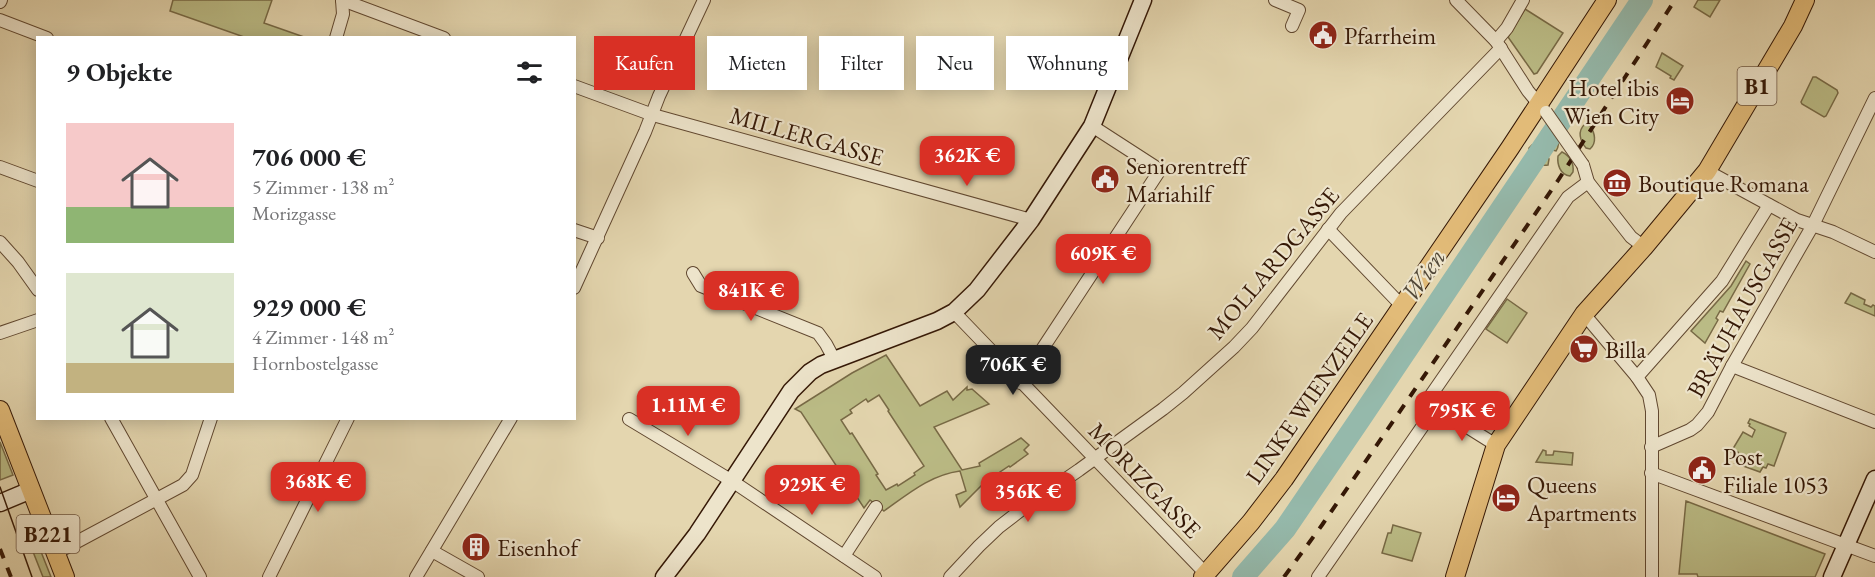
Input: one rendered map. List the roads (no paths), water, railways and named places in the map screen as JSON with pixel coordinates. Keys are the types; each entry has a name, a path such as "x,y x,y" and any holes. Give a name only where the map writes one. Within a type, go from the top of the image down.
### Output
{"main road":[{"name":"LINKE WIENZEILE","path":"1206,576 1267,502 1542,108 1607,0"},
{"name":"B1","path":"1455,577 1496,445 1584,314 1707,171 1793,26 1805,0"},
{"name":"B221","path":"0,410 65,577"}],"street":[{"path":"337,36 343,14 342,0 439,36"},
{"path":"576,284 703,2 690,0"},
{"path":"664,577 697,534 791,391 810,372 834,358 937,321 954,312 987,278 1031,220 1092,126 1143,0"},
{"path":"1275,0 1299,10 1292,26"},
{"path":"1456,0 1498,45 1528,91 1554,121 1583,165 1588,182 1631,237 1644,247"},
{"name":"MOLLARDGASSE","path":"950,577 999,527 1183,393 1252,328 1328,229 1498,45 1523,0"},
{"path":"0,20 42,36"},
{"name":"MILLERGASSE","path":"576,87 652,115 1031,220"},
{"name":"BRÄUHAUSGASSE","path":"1652,447 1679,436 1697,425 1708,412 1813,225 1875,98"},
{"path":"1020,383 1160,170 1092,126"},
{"path":"0,167 36,180"},
{"path":"1707,171 1797,220 1833,232 1875,252"},
{"path":"1427,401 1568,196 1588,182"},
{"path":"1637,377 1722,281 1769,204"},
{"path":"1328,229 1402,306"},
{"path":"576,231 598,238"},
{"path":"0,242 36,287"},
{"path":"693,273 701,286 818,333 834,358"},
{"name":"MORIZGASSE","path":"954,312 1020,383 1096,458 1206,576"},
{"path":"1584,314 1637,377 1649,395 1653,411 1652,577"},
{"path":"0,333 36,321"},
{"path":"1732,366 1875,422"},
{"path":"1318,577 1429,417 1437,412 1445,413 1496,445"},
{"path":"629,419 732,481 875,577"},
{"path":"112,420 200,577"},
{"path":"56,553 183,485 192,475 210,420"},
{"path":"269,577 347,420"},
{"path":"416,577 510,420"},
{"path":"1651,473 1875,556"},
{"path":"1832,577 1875,479"},
{"path":"0,503 31,490"},
{"path":"844,556 876,507"},
{"path":"432,551 478,577"}],"waterway":[{"name":"Wien","path":"1243,577 1285,529 1642,0"}],"tram line":[{"path":"0,487 32,577"}],"railway":[{"path":"1284,577 1557,182 1675,0"},
{"path":"0,549 11,577"}],"place":[{"name":"Pfarrheim","path":"1323,35"},
{"name":"Hotel ibis Wien City","path":"1680,101"},
{"name":"Seniorentreff Mariahilf","path":"1105,179"},
{"name":"Boutique Romana","path":"1617,183"},
{"name":"Billa","path":"1584,349"},
{"name":"Post Filiale 1053","path":"1702,470"},
{"name":"Queens Apartments","path":"1506,498"},
{"name":"Eisenhof","path":"476,547"}]}
